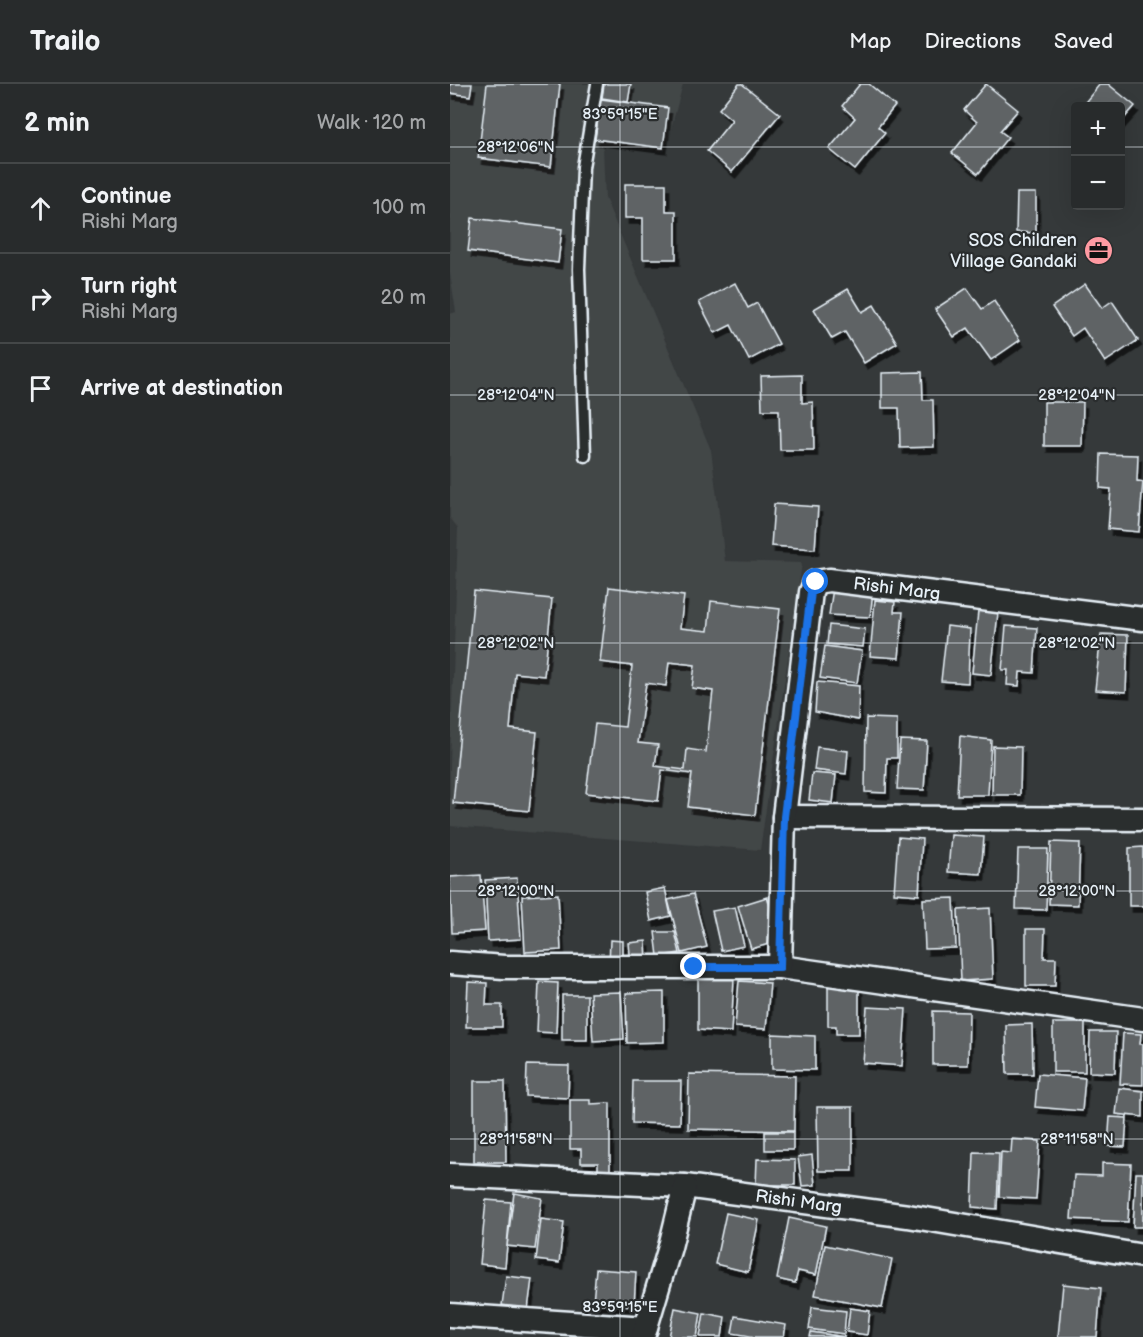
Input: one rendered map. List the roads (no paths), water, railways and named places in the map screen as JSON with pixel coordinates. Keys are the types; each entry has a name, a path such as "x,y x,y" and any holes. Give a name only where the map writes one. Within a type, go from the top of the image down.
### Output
{"street":[{"name":"Rishi Marg","path":"780,967 784,817 811,592 816,582 829,580 1143,619"},
{"path":"784,817 1143,819"},
{"path":"450,963 504,967 780,967 1143,1019"},
{"name":"Rishi Marg","path":"450,1175 685,1186 908,1216 1143,1256"},
{"path":"450,1315 645,1333 685,1186"}],"lane":[{"path":"585,456 579,269 583,167 597,84"}],"place":[{"name":"SOS Children Village Gandaki","path":"1098,250"}]}
